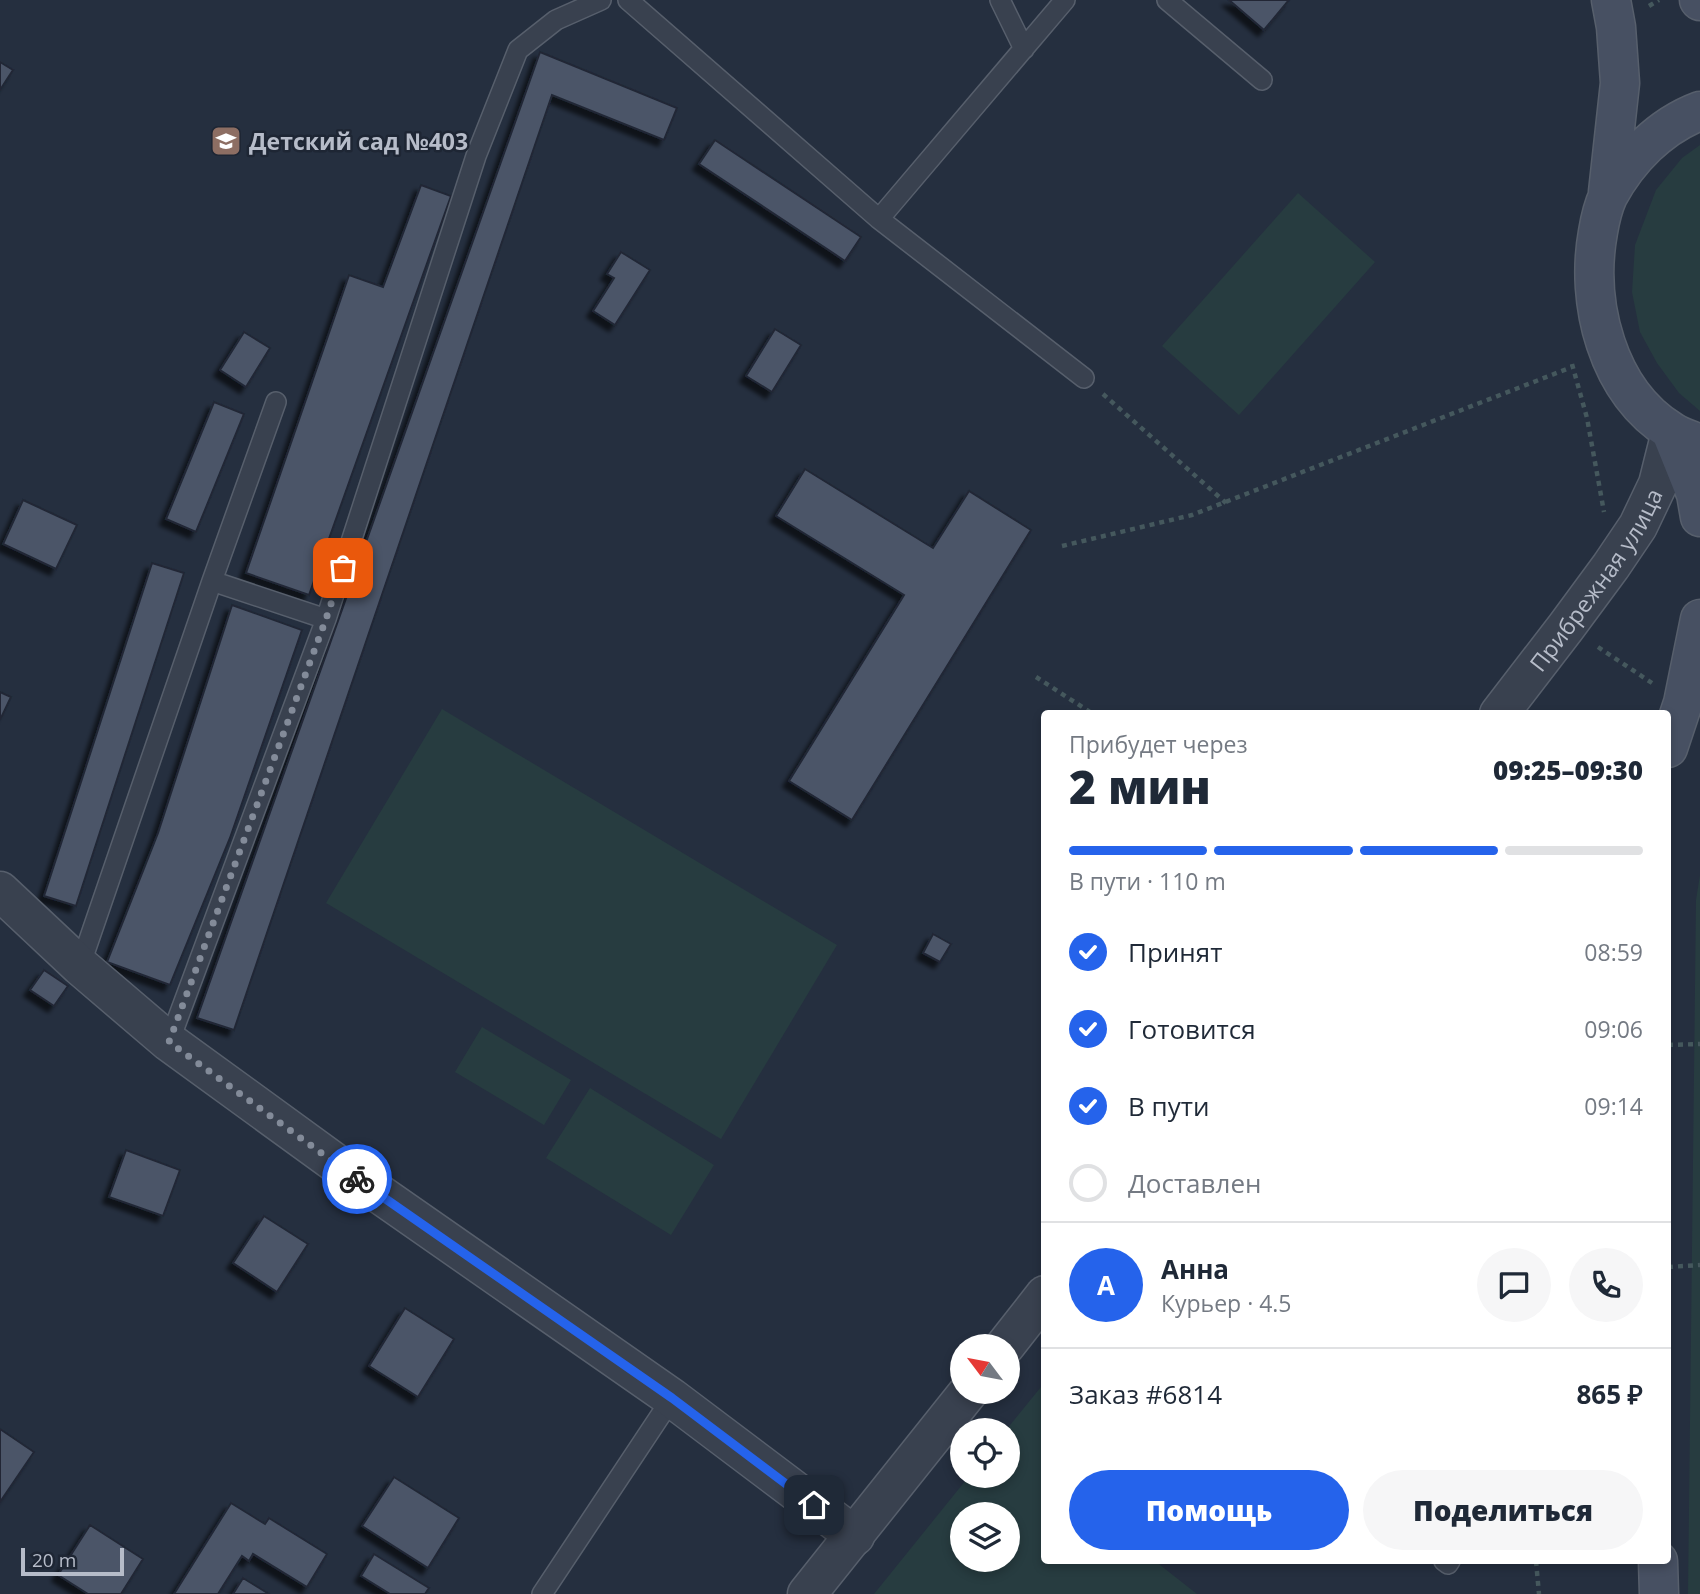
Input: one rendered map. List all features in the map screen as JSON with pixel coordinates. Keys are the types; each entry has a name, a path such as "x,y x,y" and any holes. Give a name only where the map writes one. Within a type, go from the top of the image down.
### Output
{"main road":[{"path":"1611,0 1620,83 1607,198 1595,248 1594,268 1601,333 1620,377 1637,400 1653,417 1686,438 1700,517"},
{"path":"1607,198 1640,151 1686,116 1700,111"},
{"path":"1671,741 1692,691 1700,619"},
{"path":"1658,1564 1659,1594"}],"street":[{"name":"Прибрежная улица","path":"1502,710 1574,617 1638,526 1658,484 1686,438"},
{"path":"0,891 80,966 169,1042 345,1170 672,1398 855,1536"},
{"path":"1014,1334 1041,1300"},
{"path":"807,1594 959,1404"}],"lane":[{"path":"169,1042 326,619 476,156 518,50 556,20 601,0"},
{"path":"628,0 879,219 1084,378"},
{"path":"1000,0 1024,48"},
{"path":"879,219 1065,0"},
{"path":"1167,0 1262,80"},
{"path":"80,966 276,402"},
{"path":"212,580 326,619"},
{"path":"542,1594 672,1398"}],"path":[{"path":"1062,545 1192,515 1572,367"},
{"path":"1084,378 1226,503"},
{"path":"1036,677 1087,710"},
{"path":"1671,1045 1700,1044"},
{"path":"1671,1267 1700,1265"},
{"path":"1536,1564 1539,1594"}],"green space":[{"path":"1700,145 1700,411 1679,393 1657,363 1640,332 1632,292 1635,245 1656,190 1682,158"},
{"path":"1298,193 1375,262 1239,415 1162,346"},
{"path":"442,709 837,945 721,1139 326,903"},
{"path":"1700,875 1700,1594 1688,1594 1696,900"},
{"path":"482,1027 571,1080 544,1125 455,1072"},
{"path":"590,1088 714,1165 671,1235 546,1158"},
{"path":"1041,1387 1041,1564 1159,1564 1197,1594 874,1594 960,1488 1020,1488 1020,1418 1016,1418"}],"building":[{"path":"1229,0 1289,0 1264,30"},
{"path":"540,52 677,108 664,140 552,95 234,1030 197,1018"},
{"path":"0,62 13,70 0,90"},
{"path":"715,140 861,237 845,261 699,164"},
{"path":"421,185 451,196 309,595 246,573 349,275 383,287"},
{"path":"621,252 650,270 615,325 593,311 614,278 607,274"},
{"path":"775,329 801,345 772,392 746,376"},
{"path":"244,332 270,348 246,387 220,370"},
{"path":"214,402 244,414 196,532 166,519"},
{"path":"805,469 933,548 969,491 1031,530 852,820 789,781 904,595 776,516"},
{"path":"23,500 77,525 56,569 3,544"},
{"path":"152,563 184,573 76,906 44,896"},
{"path":"232,605 302,630 230,838 170,985 107,962 158,833"},
{"path":"0,692 11,697 0,720"},
{"path":"933,934 951,944 940,962 923,953"},
{"path":"44,970 68,986 54,1006 30,990"},
{"path":"126,1150 180,1170 163,1216 109,1197"},
{"path":"264,1216 308,1244 277,1292 233,1263"},
{"path":"405,1308 454,1339 418,1397 369,1366"},
{"path":"0,1429 34,1452 0,1502"},
{"path":"394,1477 459,1518 428,1568 362,1526"},
{"path":"231,1503 265,1524 269,1518 327,1554 307,1587 253,1554 249,1561 242,1556 218,1594 174,1594"},
{"path":"90,1525 143,1559 121,1594 88,1594 58,1575"},
{"path":"374,1554 429,1588 425,1594 390,1594 361,1576"},
{"path":"243,1578 269,1594 233,1594"}],"way so far":[{"path":"343,568 169,1042 357,1179"}],"place":[{"name":"Детский сад №403","path":"226,141"}],"route":[{"path":"357,1179 672,1398 814,1505"}]}
